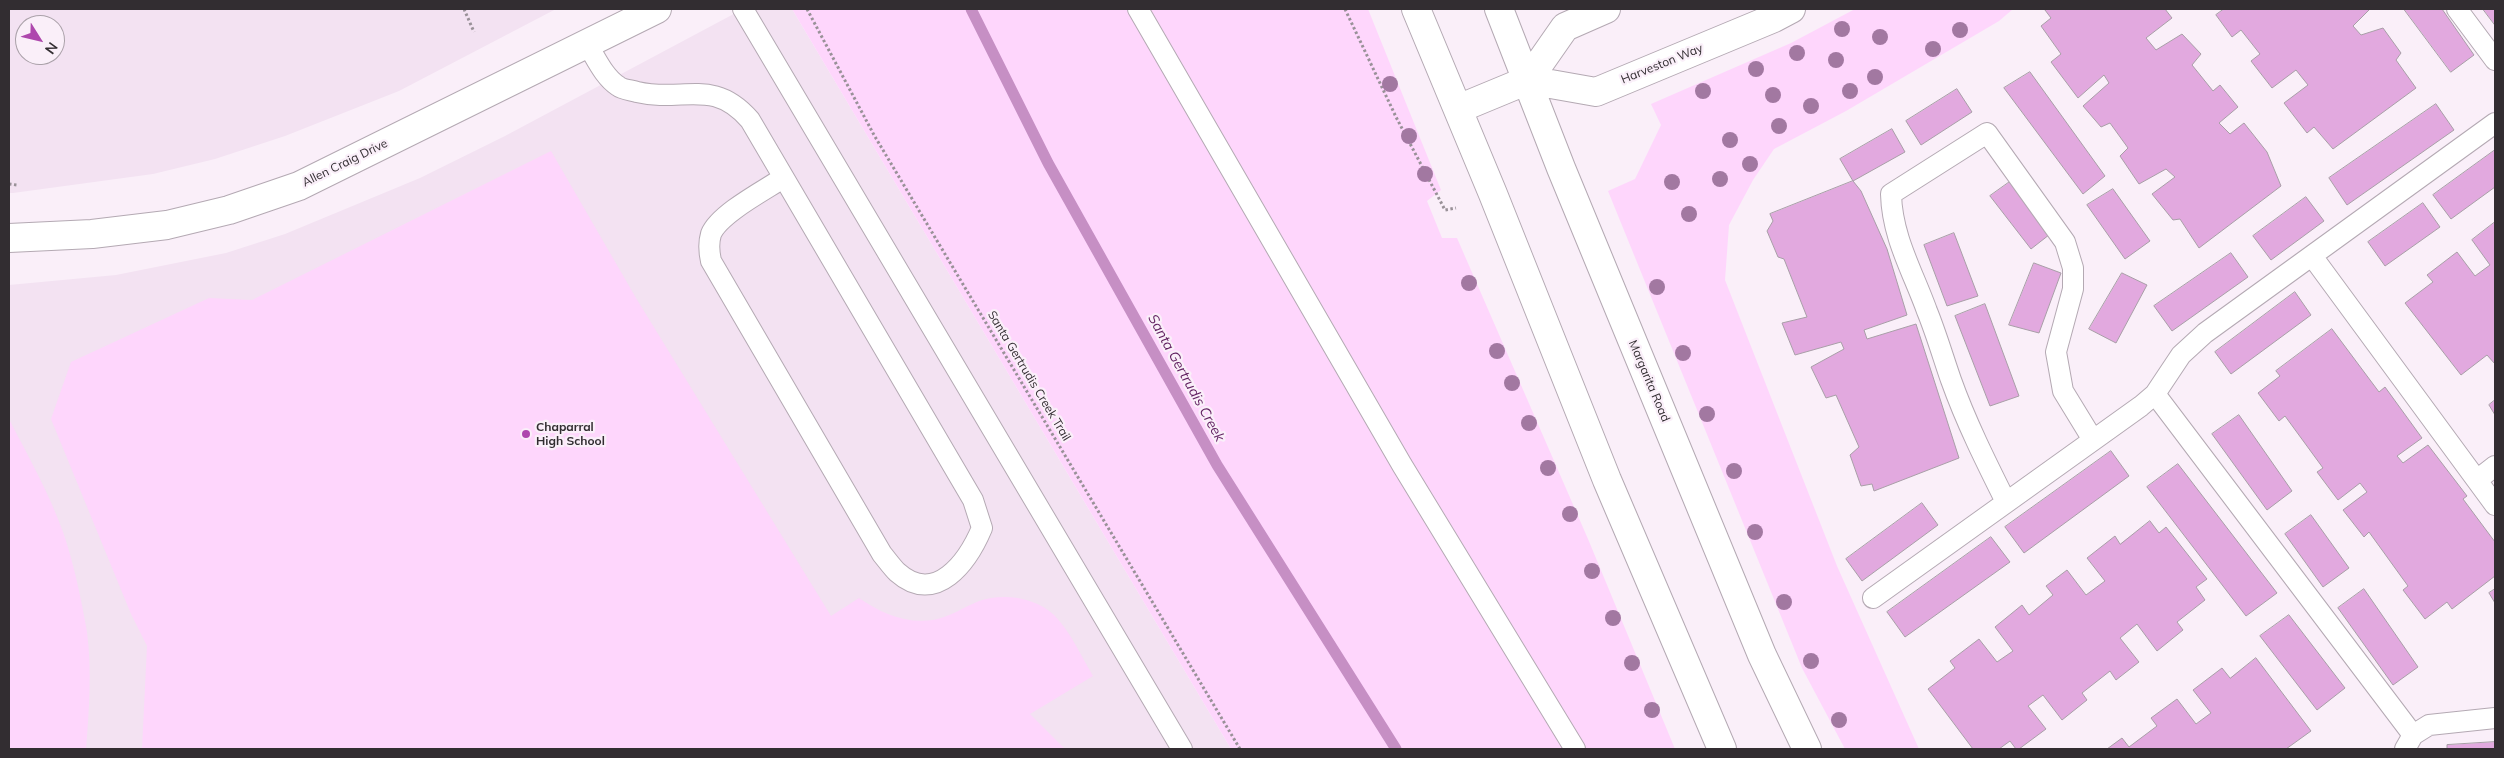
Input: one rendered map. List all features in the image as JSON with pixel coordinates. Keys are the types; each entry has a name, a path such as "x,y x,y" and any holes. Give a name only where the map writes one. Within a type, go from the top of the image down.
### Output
{"main road":[{"name":"Allen Craig Drive","path":"9,238 92,234 167,225 229,210 300,186 657,9"},
{"path":"1416,9 1607,480 1722,749"},
{"name":"Margarita Road","path":"1499,9 1528,80 1560,168 1762,655 1807,749"},
{"path":"1458,109 1528,80 1566,28 1606,9"},
{"name":"Harveston Way","path":"1528,80 1596,92 1774,18 1791,9"}],"lane":[{"path":"743,9 1182,749"},
{"path":"1138,9 1402,465 1575,749"},
{"path":"2457,9 2495,60"},
{"path":"587,44 610,80 620,88 651,95 701,94 722,97 738,106 750,120 973,500 982,528 972,552 946,578 928,585 910,580 898,572 882,554 711,261 708,249 712,233 721,220 783,178"},
{"path":"1873,598 2155,394 2181,355 2205,333 2495,123"},
{"path":"2006,502 1973,435 1951,380 1928,311 1899,242 1892,206 1892,194 1987,133 2065,242 2073,268 2073,289 2056,352 2063,391 2093,440"},
{"path":"2312,256 2495,505"},
{"path":"2155,394 2409,742 2429,725 2495,718"},
{"path":"2477,480 2495,466"}],"path":[{"path":"464,9 474,32"},
{"name":"Santa Gertrudis Creek Trail","path":"807,9 874,135 1240,749"},
{"path":"1344,9 1396,117 1445,210 1456,208"},
{"path":"9,184 17,185"}],"shaded area":[{"path":"9,9 556,9 399,91 285,136 215,159 153,174 9,193"},
{"name":"Chaparral High School","path":"743,9 792,9 1231,749 9,749 9,285 116,275 226,253 285,234 420,178 505,136"},
{"path":"792,9 1368,9 1441,190 1427,201 1442,238 1457,238 1588,539 1675,749 1231,749"},
{"path":"1855,9 2013,9 1999,21 1846,111 1774,149 1753,180 1729,225 1725,280 1837,566 1919,749 1845,749 1802,668 1608,191 1635,179 1661,125 1651,104 1791,43"},
{"path":"551,151 636,298 831,616 859,598 885,613 903,619 923,621 939,619 979,601 998,597 1018,598 1038,604 1054,615 1066,629 1093,676 1030,714 1065,749 142,749 147,646 131,614 51,419 71,362 209,298 252,300"},
{"path":"9,419 57,517 77,581 87,632 90,676 86,749 9,749"}],"building":[{"path":"2046,9 2165,9 2172,18 2146,38 2156,50 2182,34 2201,54 2192,65 2213,91 2220,85 2238,107 2219,123 2230,134 2244,123 2267,152 2281,186 2199,248 2180,219 2173,220 2152,194 2175,177 2166,169 2139,184 2120,156 2128,148 2110,123 2101,127 2083,106 2109,83 2104,75 2078,98 2051,62 2061,54 2041,26 2051,18"},
{"path":"2224,9 2370,9 2353,26 2361,35 2383,28 2401,53 2396,60 2416,88 2333,149 2314,127 2307,133 2284,103 2308,85 2296,70 2272,88 2251,61 2260,54 2241,30 2232,37 2216,15"},
{"path":"2404,9 2442,9 2474,55 2451,72"},
{"path":"2483,9 2495,9 2495,25"},
{"path":"2030,72 2105,176 2083,194 2004,88"},
{"path":"1957,89 1972,112 1921,145 1906,121"},
{"path":"2436,104 2454,130 2347,205 2329,178"},
{"path":"1892,129 1905,152 1853,181 1840,159"},
{"path":"2495,150 2495,187 2451,219 2433,195"},
{"path":"2018,176 2054,231 2031,249 1990,196"},
{"path":"1853,181 1861,191 1887,249 1907,315 1864,330 1867,339 1916,324 1959,458 1874,491 1872,484 1861,486 1850,455 1859,447 1836,395 1826,398 1811,367 1844,349 1841,342 1795,355 1782,323 1807,317 1784,259 1778,257 1767,231 1773,221 1770,214"},
{"path":"2113,189 2150,241 2125,259 2087,205"},
{"path":"2306,197 2324,221 2271,260 2253,236"},
{"path":"2423,203 2440,227 2385,266 2368,242"},
{"path":"2495,222 2495,364 2487,355 2461,375 2405,303 2433,282 2427,275 2457,252 2475,276 2490,265 2472,240"},
{"path":"1954,233 1978,296 1947,306 1924,245"},
{"path":"2231,253 2248,277 2172,331 2154,306"},
{"path":"2034,263 2061,273 2039,333 2009,325"},
{"path":"2122,273 2147,285 2116,343 2089,329"},
{"path":"2295,292 2311,315 2231,374 2215,352"},
{"path":"1985,304 2019,396 1990,406 1955,316"},
{"path":"2332,329 2379,392 2385,387 2422,438 2397,456 2403,463 2428,445 2467,496 2463,499 2495,542 2495,576 2452,609 2447,602 2425,619 2403,590 2408,586 2369,532 2364,537 2343,510 2367,492 2360,483 2338,500 2317,472 2323,468 2285,416 2279,421 2258,393 2280,376 2276,371"},
{"path":"2495,400 2495,415 2489,405"},
{"path":"2239,415 2292,491 2267,510 2212,434"},
{"path":"2111,451 2129,476 2024,553 2005,527"},
{"path":"2178,464 2277,593 2246,616 2147,487"},
{"path":"1922,503 1938,525 1862,581 1846,559"},
{"path":"2311,515 2349,568 2323,587 2285,534"},
{"path":"2150,521 2159,533 2166,527 2207,579 2196,587 2205,600 2177,622 2183,630 2157,651 2137,624 2120,638 2139,662 2116,680 2110,671 2082,693 2087,700 2062,720 2043,695 2028,706 2046,729 2019,749 2016,749 2010,741 1999,749 1973,749 1928,689 1955,668 1950,661 1979,639 1997,662 2013,651 1995,627 2022,605 2029,615 2053,595 2046,586 2067,570 2086,595 2105,581 2087,558 2115,536 2120,544"},
{"path":"1991,537 2010,562 1905,637 1887,612"},
{"path":"2364,589 2418,667 2393,685 2338,608"},
{"path":"2495,589 2495,603 2489,593"},
{"path":"2289,615 2345,688 2317,710 2260,636"},
{"path":"2256,658 2311,731 2286,749 2107,749 2122,738 2129,747 2157,726 2151,718 2177,699 2196,724 2211,713 2193,690 2222,668 2230,678"},
{"path":"2495,742 2495,749 2447,749 2447,745"}],"waterway":[{"name":"Santa Gertrudis Creek","path":"971,9 1048,163 1217,465 1396,749"}],"place":[{"name":"Chaparral High School","path":"526,434"}]}
